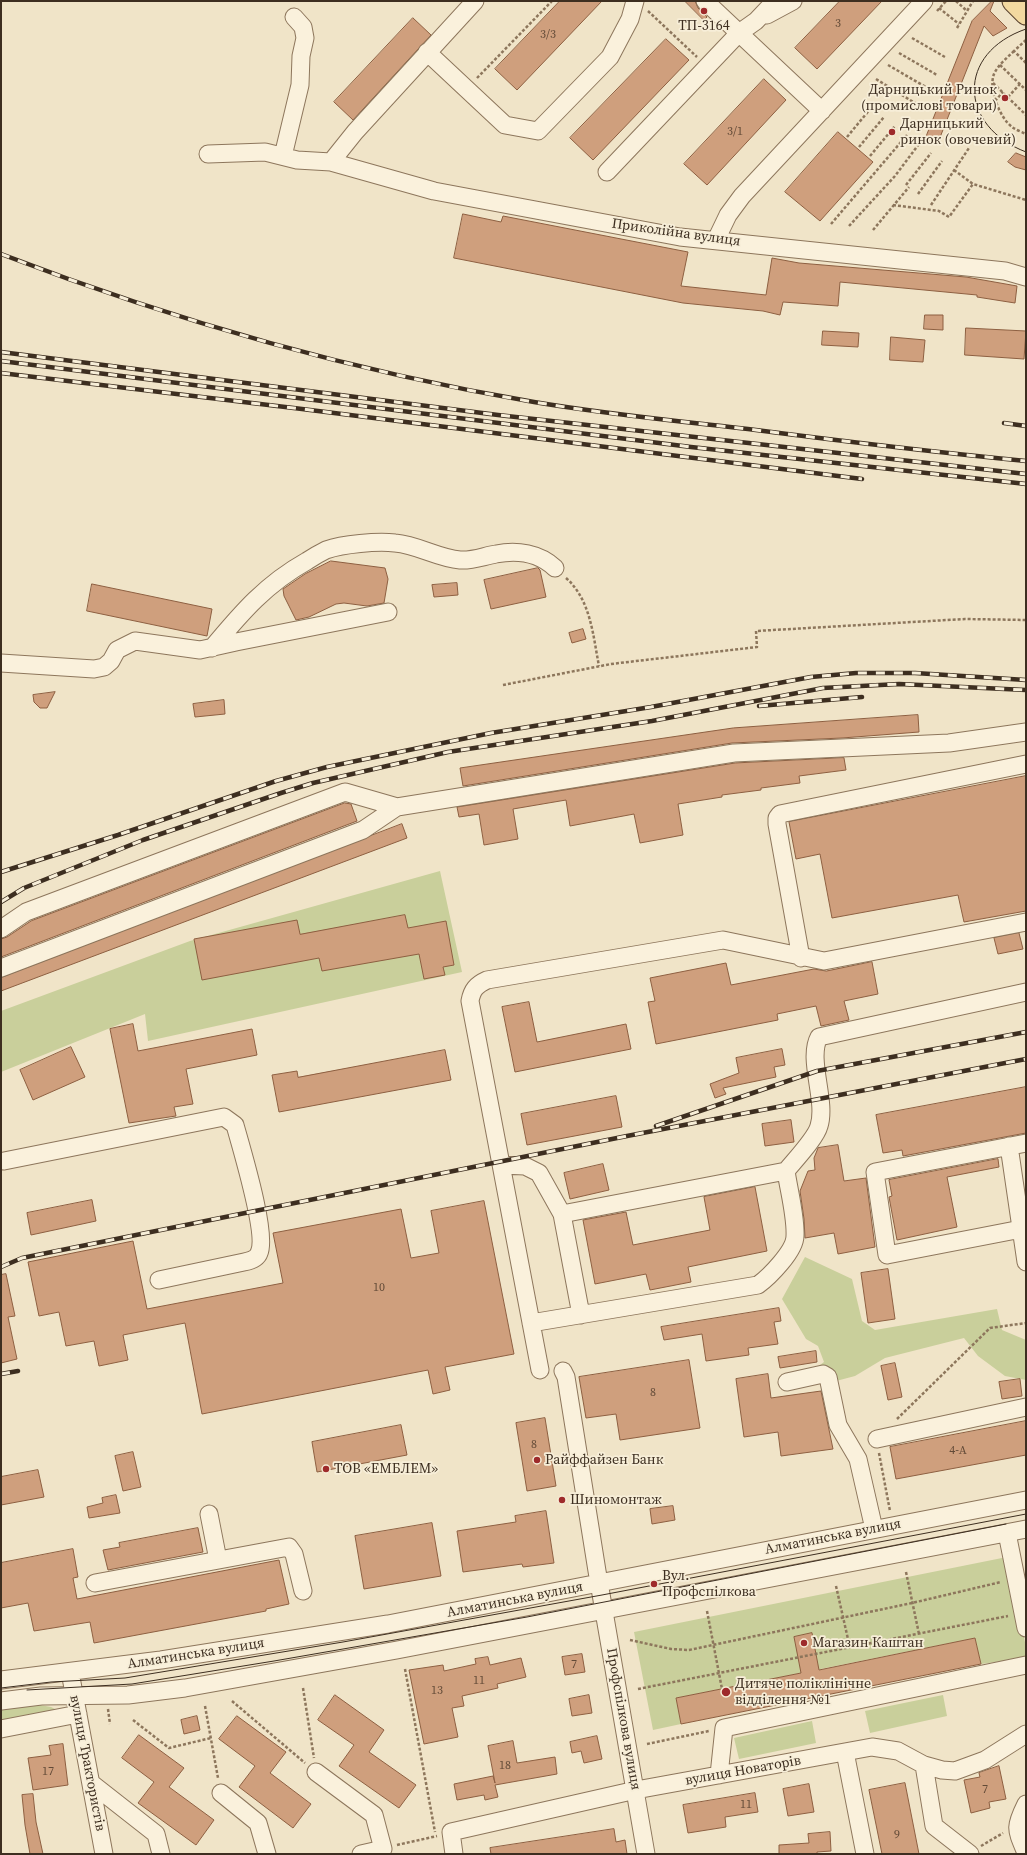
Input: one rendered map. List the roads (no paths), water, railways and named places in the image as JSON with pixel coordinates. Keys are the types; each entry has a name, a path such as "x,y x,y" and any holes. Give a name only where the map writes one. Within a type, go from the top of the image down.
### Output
{"main road":[{"path":"1012,1 1026,14"}],"street":[{"path":"332,162 355,132 475,1"},
{"path":"705,1 822,111"},
{"path":"756,21 775,1"},
{"path":"606,172 738,33 756,21 793,1"},
{"path":"428,52 505,125 538,131 610,57 639,4"},
{"path":"716,240 728,215 742,196 822,111 932,5"},
{"path":"283,156 300,85 301,56 305,38 303,27 294,17"},
{"name":"Приколійна вулиця","path":"208,154 259,152 297,160 332,162 434,191 680,237 1005,271 1026,277"},
{"path":"212,648 243,610 270,585 296,567 326,550 372,543 396,543 460,560 478,559 497,554 517,553 536,555 546,560 555,568"},
{"path":"1,663 94,669 104,667 111,662 117,650 135,641 200,650 388,612"},
{"path":"1,968 363,830 397,807 734,753 949,742 1026,732"},
{"path":"801,958 777,824 777,818 780,814 1026,764"},
{"path":"1,929 26,912 345,792 397,807"},
{"path":"540,1370 470,1002 472,992 479,984 495,979 723,940 824,962 1026,922"},
{"path":"562,1214 786,1171 819,1128 821,1111 816,1048 819,1037 1026,992"},
{"path":"4,1161 224,1117 234,1124 255,1204 261,1242 260,1253 254,1259 244,1262 159,1280"},
{"path":"1026,1143 875,1172 887,1255 1026,1228"},
{"path":"1009,1146 1026,1262"},
{"path":"501,1165 525,1166 540,1173 562,1214 581,1314"},
{"path":"531,1323 750,1287 763,1281 790,1251 796,1237 786,1171"},
{"name":"Профспілкова вулиця","path":"563,1371 566,1377 604,1611 646,1854"},
{"path":"787,1382 823,1374 828,1376 838,1425 858,1459 874,1529"},
{"path":"876,1439 1026,1407"},
{"name":"Алматинська вулиця","path":"1,1680 161,1660 388,1624 1026,1500"},
{"path":"209,1514 218,1560"},
{"name":"Алматинська вулиця","path":"1,1701 41,1696 128,1696 185,1688 604,1611 1026,1530"},
{"path":"1007,1533 1024,1620"},
{"path":"95,1583 289,1547 294,1554 303,1591"},
{"path":"719,1775 724,1728 1026,1665"},
{"name":"вулиця Трактористів","path":"70,1672 104,1854"},
{"path":"1,1728 78,1714"},
{"name":"вулиця Новаторів","path":"454,1854 443,1834 636,1790 872,1748 886,1748 898,1751 924,1765 942,1770 955,1771 986,1760 1026,1734"},
{"path":"845,1752 865,1854"},
{"path":"924,1765 934,1826 970,1854"},
{"path":"316,1772 374,1815 383,1849 361,1854"},
{"path":"91,1783 156,1834 161,1854"},
{"path":"221,1793 258,1823 267,1854"},
{"path":"1026,1804 1017,1825 1017,1831 1026,1854"}],"tram line":[{"path":"1026,29 1003,40 987,55 977,72 974,90 978,108 987,125 1004,140 1026,152"},
{"path":"1,1688 51,1682 125,1678 343,1642 602,1595 1026,1514"},
{"path":"27,1690 132,1684 274,1661 527,1617 1006,1524"}],"railway":[{"path":"1,254 131,301 197,322 330,359 466,389 534,402 614,414 1026,461"},
{"path":"1,352 498,415 1026,474"},
{"path":"1,361 691,447 1026,484"},
{"path":"1,373 862,479"},
{"path":"1004,423 1026,426"},
{"path":"1,872 118,835 276,781 327,767 491,733 651,707 811,677 856,673 915,673 1026,680"},
{"path":"1,902 24,888 143,840 281,793 313,783 448,752 652,721 823,688 899,684 1026,690"},
{"path":"759,706 862,697"},
{"path":"656,1126 817,1071 1026,1032"},
{"path":"1,1267 22,1258 627,1136 1026,1059"},
{"path":"1,1374 18,1371"}],"place":[{"name":"ТП-3164","path":"704,11"},
{"name":"Дарницький Ринок (промислові товари)","path":"1005,98"},
{"name":"Дарницький ринок (овочевий)","path":"892,132"},
{"name":"Райффайзен Банк","path":"537,1460"},
{"name":"ТОВ «ЕМБЛЕМ»","path":"326,1469"},
{"name":"Шиномонтаж","path":"562,1500"},
{"name":"Вул. Профспілкова","path":"654,1584"},
{"name":"Магазин Каштан","path":"804,1643"},
{"name":"Дитяче поліклінічне відділення №1","path":"726,1692"}]}
